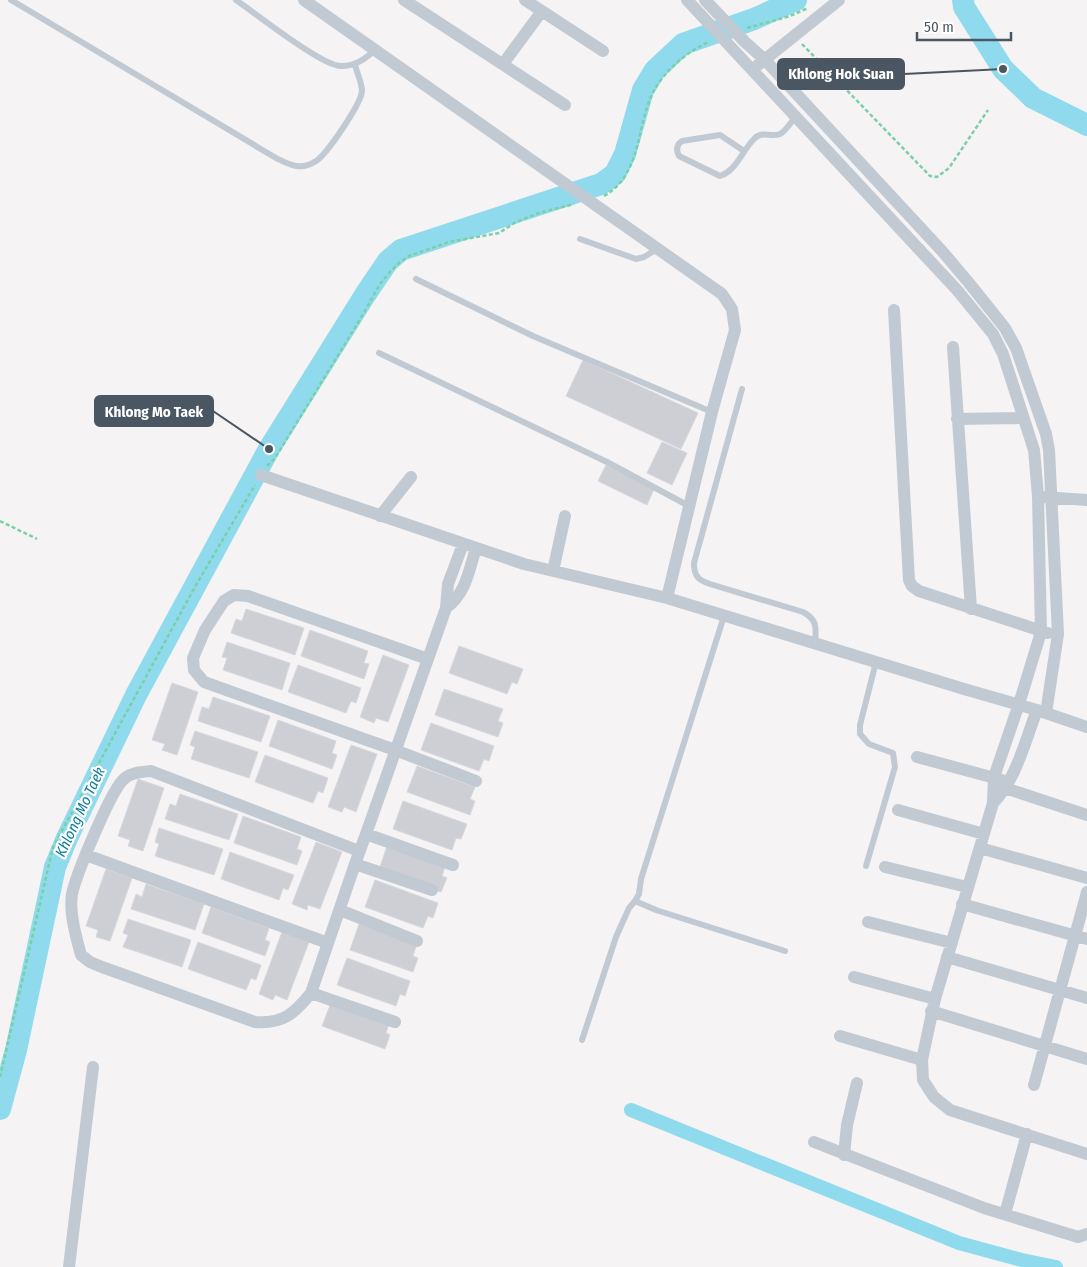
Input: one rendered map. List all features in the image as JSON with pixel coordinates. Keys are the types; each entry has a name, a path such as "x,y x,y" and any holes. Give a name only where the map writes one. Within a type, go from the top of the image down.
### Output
{"street":[{"path":"304,0 722,294 732,309 735,330 712,412 667,598"},
{"path":"404,0 565,105"},
{"path":"525,0 603,51"},
{"path":"686,0 957,290 993,334 1003,354 1022,418 1029,432 1034,450 1038,496 1041,632 993,781 993,803 933,1005 922,1060 923,1080 934,1097 950,1110 1087,1154"},
{"path":"752,70 839,0"},
{"path":"707,2 743,36 970,283 1005,328 1016,348 1046,434 1049,450 1058,634 1041,711 1007,785 993,803"},
{"path":"503,64 542,11"},
{"path":"866,191 876,179"},
{"path":"957,290 970,283"},
{"path":"894,310 909,580 912,586 919,591 971,609 1041,632 1058,634"},
{"path":"954,347 957,419 971,609"},
{"path":"957,419 1022,418"},
{"path":"261,475 524,564 667,598 1019,704 1087,727"},
{"path":"380,516 411,476"},
{"path":"1038,496 1087,500"},
{"path":"553,571 565,516"},
{"path":"432,890 357,858 151,771 135,773 124,779 110,800 86,855 72,894 72,912 80,955 90,962 255,1022 270,1023 283,1019 297,1010 311,993 357,858 446,608 448,584 463,544"},
{"path":"446,608 461,593 476,548"},
{"path":"428,659 248,596 234,596 224,601 205,630 193,658 194,670 204,682 476,781"},
{"path":"917,757 1007,785 1087,815"},
{"path":"898,810 984,834"},
{"path":"366,834 454,865"},
{"path":"980,848 1087,878"},
{"path":"86,855 328,943"},
{"path":"885,866 967,887"},
{"path":"1034,1085 1059,990 1081,938 1087,892"},
{"path":"962,904 1081,938"},
{"path":"340,910 417,941"},
{"path":"868,922 952,943"},
{"path":"947,957 1087,998"},
{"path":"854,977 1044,1046 1087,1059"},
{"path":"311,993 395,1022"},
{"path":"840,1036 922,1060"},
{"path":"69,1267 93,1067"},
{"path":"844,1155 847,1125 857,1083"},
{"path":"1005,1214 1027,1134"},
{"path":"814,1142 844,1155 1005,1214 1078,1238 1087,1234"}],"lane":[{"path":"11,0 268,154 294,167 304,166 316,161 354,111 362,89 355,65"},
{"path":"236,0 324,60 339,66 355,65 375,50"},
{"path":"744,151 720,135 682,141 678,143 677,147 679,156 720,176 730,170 755,137 761,134 778,135 783,132 796,116"},
{"path":"580,239 636,259 658,249"},
{"path":"416,279 534,336 712,412"},
{"path":"379,353 607,462 689,506"},
{"path":"742,390 694,563 694,573 700,580 710,584 812,616 816,625 815,644"},
{"path":"582,1040 616,937 629,908 639,894 641,878 724,616"},
{"path":"866,866 895,767 893,753 869,744 860,734 860,725 876,662"},
{"path":"635,901 656,910 785,951"}],"path":[{"path":"743,36 812,6"},
{"path":"794,36 930,176 937,177 949,168 988,110"},
{"path":"596,198 614,190 634,159 646,111 656,88 669,70 687,55 706,43 715,40"},
{"path":"0,1077 52,847 196,584 261,475 275,458 360,322 380,284 400,262 409,256 449,242 499,233 516,222 540,213 578,203"},
{"path":"0,522 37,540"}],"building":[{"path":"583,360 698,413 681,449 566,396"},
{"path":"662,442 687,453 672,485 647,473"},
{"path":"606,465 654,489 647,505 598,481"},
{"path":"246,609 304,628 295,655 231,633 236,619 242,621"},
{"path":"310,630 368,651 364,663 369,664 364,679 301,656"},
{"path":"227,642 290,663 282,690 223,670 227,658 222,657"},
{"path":"459,646 523,669 517,684 512,682 507,694 449,673"},
{"path":"383,655 409,665 388,722 376,718 374,723 360,717"},
{"path":"298,665 361,688 356,703 351,701 346,713 288,692"},
{"path":"172,683 198,692 177,755 162,750 165,744 152,740"},
{"path":"444,689 503,709 498,721 503,723 498,737 435,715"},
{"path":"213,697 270,716 261,742 198,721 202,707 209,709"},
{"path":"278,720 336,741 332,753 337,755 332,769 269,746"},
{"path":"431,723 494,746 489,761 484,759 479,771 421,750"},
{"path":"195,731 258,752 249,778 191,759 195,747 190,745"},
{"path":"351,745 377,754 356,812 344,807 342,812 328,807"},
{"path":"265,755 328,778 323,793 318,791 313,803 255,782"},
{"path":"417,766 475,787 470,799 475,801 470,815 407,792"},
{"path":"138,779 164,788 143,851 128,846 130,840 118,836"},
{"path":"180,794 238,814 229,840 165,819 170,804 176,806"},
{"path":"403,801 467,824 461,839 456,838 452,850 393,829"},
{"path":"243,816 301,837 297,849 302,851 297,865 234,843"},
{"path":"159,828 223,849 214,875 155,856 159,844 155,842"},
{"path":"316,842 342,852 320,909 308,905 307,910 292,904"},
{"path":"388,843 446,864 442,876 447,878 441,892 379,870"},
{"path":"230,852 294,875 288,890 283,888 279,900 221,879"},
{"path":"106,869 132,878 110,941 96,937 98,930 86,926"},
{"path":"375,880 438,903 433,918 428,916 423,928 365,907"},
{"path":"146,884 204,904 195,930 131,909 136,894 142,897"},
{"path":"211,907 269,928 265,940 270,942 265,956 202,933"},
{"path":"128,919 191,940 182,967 123,947 128,935 123,933"},
{"path":"359,924 417,944 413,956 418,958 413,972 350,950"},
{"path":"282,932 309,942 287,1000 275,995 273,1000 259,994"},
{"path":"198,942 261,965 256,980 251,978 246,990 188,969"},
{"path":"347,958 410,981 405,996 400,994 396,1006 337,985"},
{"path":"332,1000 390,1021 386,1033 390,1035 385,1049 322,1026"}],"waterway":[{"name":"Khlong Mo Taek","path":"0,1109 16,1050 55,867 67,838 136,695 269,449 388,261 401,250 601,184 615,174 625,154 643,90 655,70 683,44 754,19 796,0"},
{"path":"963,0 964,7 1003,69 1033,98 1087,125"},
{"path":"631,1110 959,1243 1056,1267"}],"place":[{"name":"Khlong Hok Suan","path":"1003,69"},
{"name":"Khlong Mo Taek","path":"269,449"}]}
